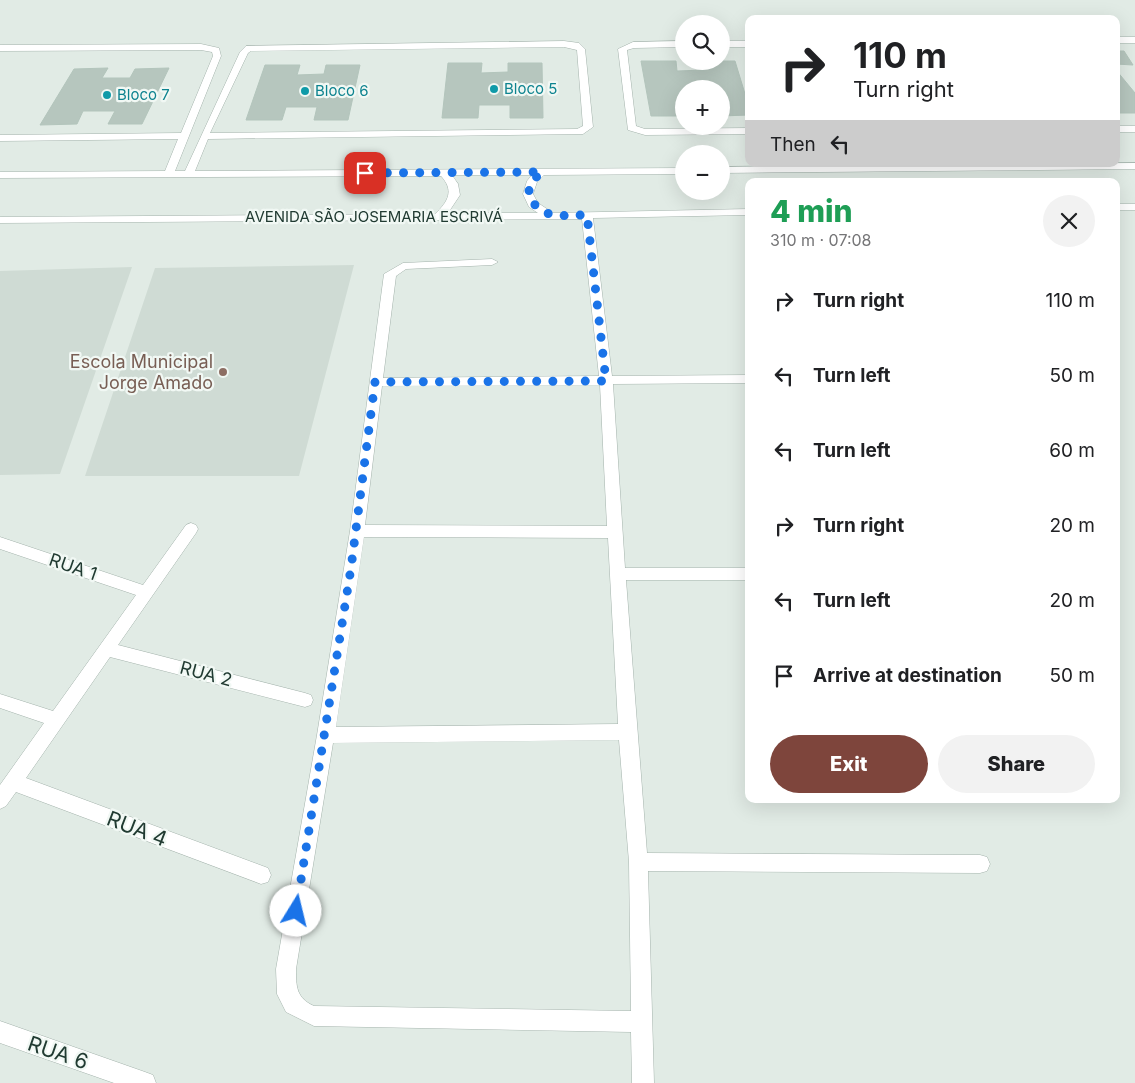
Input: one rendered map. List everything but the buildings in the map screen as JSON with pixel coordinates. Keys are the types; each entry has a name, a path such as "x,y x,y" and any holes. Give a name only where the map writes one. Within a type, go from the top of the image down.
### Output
{"street":[{"path":"1120,40 1135,40"},
{"path":"188,174 204,136 244,52 254,47 564,44 576,45 581,49 588,127 579,132 204,136"},
{"path":"675,44 633,45 622,49 631,128 645,132 745,131"},
{"path":"730,44 745,44"},
{"path":"0,48 200,47 216,50 217,56 169,174"},
{"path":"1120,129 1135,128"},
{"path":"0,138 186,136"},
{"path":"1120,166 1135,166"},
{"path":"730,170 909,167"},
{"path":"1036,167 1042,178"},
{"path":"0,175 675,171"},
{"path":"439,216 452,205 456,193 453,182 443,172"},
{"path":"542,172 532,181 528,194 533,205 549,216"},
{"path":"1120,207 1135,207"},
{"name":"AVENIDA SÃO JOSEMARIA ESCRIVÁ","path":"0,220 549,216 745,212"},
{"path":"587,215 606,381 627,732 638,862 642,1083"},
{"path":"492,262 403,266 390,274 356,531 326,735 286,969 286,988 291,1004 301,1011 314,1016 641,1022"},
{"path":"375,382 745,379"},
{"path":"0,800 191,529"},
{"path":"356,531 615,532"},
{"name":"RUA 1","path":"0,543 146,592"},
{"path":"617,574 745,574"},
{"name":"RUA 2","path":"107,649 305,700"},
{"path":"0,702 56,720"},
{"path":"326,735 627,732"},
{"name":"RUA 4","path":"13,782 261,875"},
{"path":"638,862 980,864"},
{"name":"RUA 6","path":"0,1032 145,1083"}],"shaded area":[{"name":"Escola Municipal Jorge Amado","path":"354,265 299,476 85,476 155,268"},
{"path":"132,267 60,474 0,475 0,271"}],"place":[{"name":"Bloco 5","path":"494,89"},
{"name":"Bloco 6","path":"305,91"},
{"name":"Bloco 7","path":"107,95"},
{"name":"Escola Municipal Jorge Amado","path":"223,372"}],"route":[{"path":"296,911 326,735 351,568 375,382 606,381 587,215 549,216 533,205 528,194 532,181 542,172 365,173"}]}
